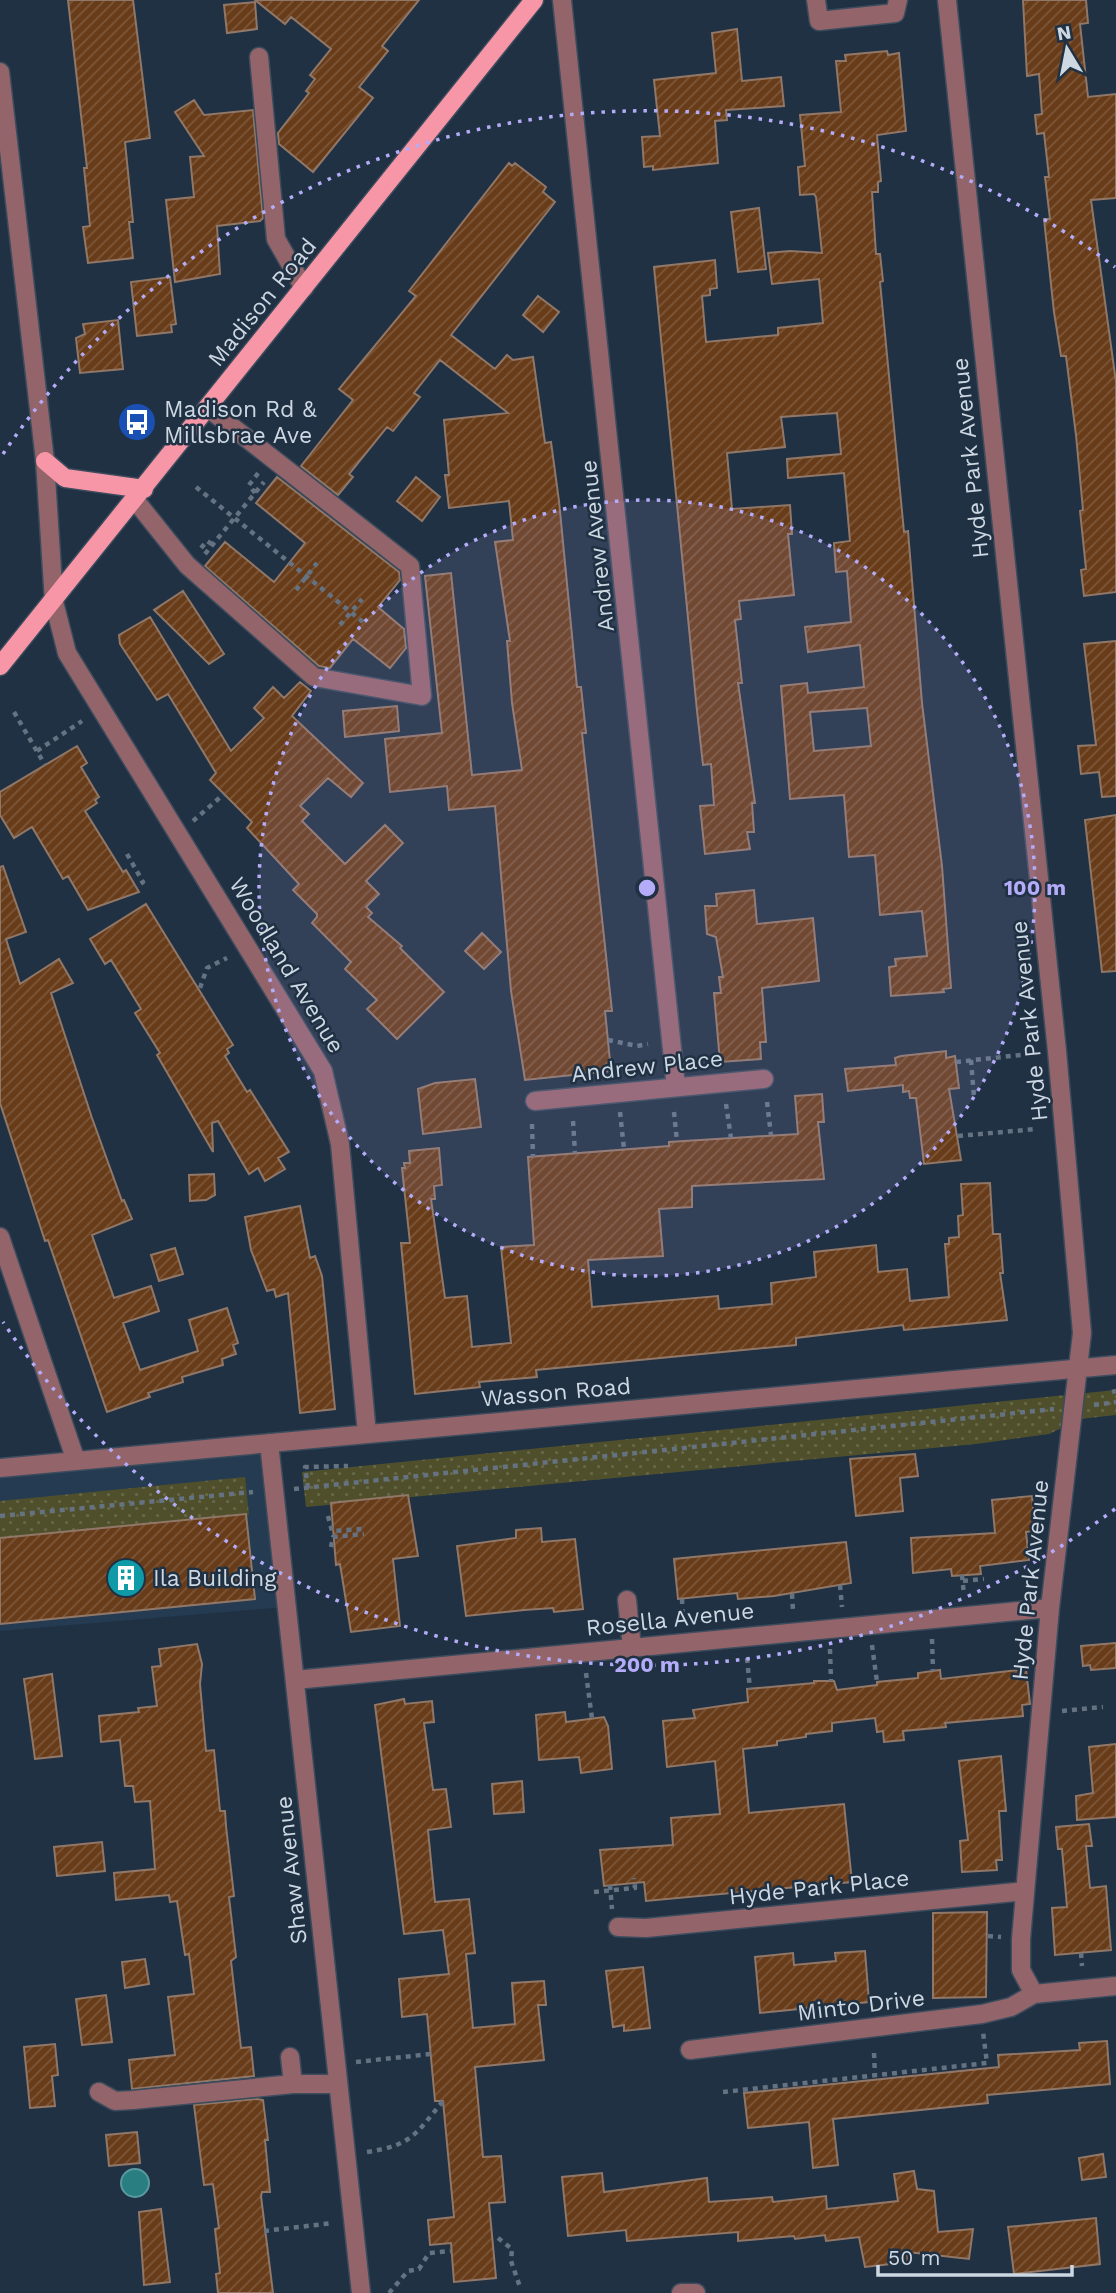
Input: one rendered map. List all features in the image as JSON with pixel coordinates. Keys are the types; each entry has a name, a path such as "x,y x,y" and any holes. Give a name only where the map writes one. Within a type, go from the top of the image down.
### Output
{"main road":[{"name":"Madison Road","path":"0,666 534,0"},
{"path":"45,461 65,478 139,495"}],"street":[{"name":"Andrew Avenue","path":"562,0 676,1087"},
{"path":"816,0 819,21 895,13 898,0"},
{"name":"Hyde Park Avenue","path":"947,0 1057,1051 1082,1333 1050,1608 1025,1891 1021,1970 1034,1994"},
{"path":"258,57 276,240 304,288"},
{"name":"Woodland Avenue","path":"0,72 9,240 45,461 54,602 66,653 323,1071 340,1144 367,1434"},
{"path":"139,495 187,565 314,677 422,696 410,566 208,408"},
{"name":"Andrew Place","path":"535,1101 764,1079"},
{"path":"0,1237 76,1461"},
{"name":"Wasson Road","path":"0,1468 1116,1365"},
{"name":"Shaw Avenue","path":"269,1443 361,2293"},
{"path":"627,1600 632,1648"},
{"name":"Rosella Avenue","path":"295,1680 1050,1608"},
{"name":"Hyde Park Place","path":"618,1927 646,1928 1025,1891"},
{"path":"1034,1994 1116,1986"},
{"name":"Minto Drive","path":"690,2050 982,2014 1011,2007 1034,1994"},
{"path":"290,2057 293,2084"},
{"path":"99,2092 115,2101 293,2084 338,2084"},
{"path":"681,2293 696,2293"}],"path":[{"path":"205,554 264,482"},
{"path":"195,487 363,622"},
{"path":"296,590 317,563"},
{"path":"340,625 362,599"},
{"path":"14,712 46,765"},
{"path":"37,751 82,721"},
{"path":"192,821 224,794"},
{"path":"127,854 144,882 136,887"},
{"path":"200,988 207,968 227,958"},
{"path":"608,1040 637,1046 648,1044"},
{"path":"956,1062 1057,1051"},
{"path":"971,1060 974,1097"},
{"path":"712,1084 724,1100 732,1138"},
{"path":"619,1094 624,1149"},
{"path":"767,1102 771,1135"},
{"path":"674,1112 677,1142"},
{"path":"573,1121 575,1153"},
{"path":"532,1124 533,1157"},
{"path":"958,1136 1037,1129"},
{"path":"0,1516 308,1488 1116,1402"},
{"path":"308,1488 305,1467 348,1466"},
{"path":"328,1516 332,1531 364,1531 333,1537 331,1547"},
{"path":"964,1595 962,1578 984,1579"},
{"path":"839,1585 842,1607"},
{"path":"792,1594 793,1611"},
{"path":"746,1636 750,1689"},
{"path":"932,1638 933,1671"},
{"path":"872,1644 877,1682"},
{"path":"830,1648 831,1681"},
{"path":"586,1673 592,1719"},
{"path":"1054,1712 1103,1707"},
{"path":"594,1892 635,1888 635,1878"},
{"path":"1081,1953 1082,1965"},
{"path":"723,2092 987,2063 982,2014"},
{"path":"874,2053 875,2076"},
{"path":"336,2065 431,2054"},
{"path":"367,2152 395,2148 412,2138 443,2101"},
{"path":"264,2231 353,2221"},
{"path":"498,2238 512,2249 511,2261 520,2287"},
{"path":"389,2293 408,2271 419,2269 429,2253 451,2250"}],"shaded area":[{"path":"1116,1390 1116,1415 1080,1419 1049,1434 976,1444 306,1507 302,1472"},
{"path":"269,1443 287,1607 0,1631 0,1468"},
{"path":"245,1477 249,1515 0,1539 0,1501"},
{"path":"135,2169 145,2173 149,2183 145,2193 135,2197 125,2193 121,2183 125,2173"}],"building":[{"path":"68,0 133,0 150,138 125,142 133,222 129,222 133,258 88,263 83,227 90,226 84,168 87,168"},
{"path":"255,0 419,0 382,46 388,51 359,87 373,98 313,172 279,144 278,133 309,93 306,91 315,79 310,75 331,49 291,17 285,24"},
{"path":"1023,0 1086,0 1088,23 1080,24 1088,97 1116,94 1116,198 1091,200 1116,382 1116,592 1084,596 1081,570 1086,569 1076,435 1066,356 1061,356 1054,312 1044,219 1050,219 1045,177 1049,177 1044,133 1037,134 1035,115 1042,114 1039,74 1027,76"},
{"path":"255,2 257,29 227,33 224,5"},
{"path":"737,29 742,81 781,77 784,106 726,110 727,120 715,121 718,163 653,170 653,166 644,167 642,137 660,136 654,80 716,73 712,33"},
{"path":"887,51 888,55 899,53 906,131 877,135 881,181 878,182 878,192 872,192 876,254 880,254 883,281 880,282 904,532 908,531 922,703 942,866 951,988 943,989 944,992 891,996 889,967 896,966 895,959 927,956 922,911 880,915 875,855 849,857 844,795 790,799 781,686 807,683 808,693 864,687 860,645 808,652 805,627 851,622 847,571 836,572 834,543 850,541 844,473 788,478 787,459 841,454 837,413 781,417 785,447 727,453 732,509 790,505 792,534 788,534 794,595 739,601 741,619 735,620 742,683 738,683 755,803 752,803 754,832 747,832 750,849 705,854 700,806 714,805 711,764 703,765 654,267 715,260 717,288 710,289 710,295 702,296 706,342 778,335 778,328 823,323 819,279 772,284 768,253 822,253 816,197 814,194 800,195 798,167 805,166 800,115 841,112 836,61 846,61 845,55","holes":["867,708 871,746 814,751 810,712"]},
{"path":"194,100 204,115 253,110 263,218 260,221 217,226 220,274 175,282 166,200 194,197 190,157 204,156 175,112"},
{"path":"509,163 512,166 515,163 546,187 543,192 555,202 451,335 495,369 507,355 513,360 533,357 545,443 551,442 559,501 577,687 581,687 586,733 582,733 612,1011 605,1011 611,1071 525,1080 511,991 495,806 449,810 447,786 390,792 385,739 442,733 425,576 451,573 472,775 522,770 512,703 507,641 510,641 495,542 513,540 509,501 449,508 445,475 449,475 444,420 508,413 440,360 414,393 420,397 393,431 387,427 349,474 353,477 338,495 301,466 353,400 339,389 416,296 409,291"},
{"path":"759,208 766,269 738,272 731,212"},
{"path":"170,277 176,324 171,325 172,332 137,336 131,282"},
{"path":"538,296 559,312 543,332 523,315"},
{"path":"118,320 123,369 80,373 76,338 85,334 83,324"},
{"path":"277,477 399,572 400,580 378,607 404,629 406,648 390,668 353,639 330,668 319,666 205,566 225,542 274,582 305,543 256,503"},
{"path":"416,477 440,497 422,521 397,501"},
{"path":"183,591 224,654 209,664 154,610"},
{"path":"150,617 231,751 264,718 254,708 273,687 284,698 300,682 311,691 292,716 363,783 351,797 328,778 300,806 309,814 302,821 345,864 385,825 403,843 366,881 379,894 366,907 372,913 368,917 402,946 400,948 444,992 397,1039 367,1009 377,1000 345,969 351,962 312,923 317,914 293,890 299,884 247,828 252,822 210,780 216,773 168,694 157,700 120,644 119,635"},
{"path":"1116,641 1116,796 1102,797 1099,772 1081,774 1078,746 1096,745 1084,644"},
{"path":"397,706 399,731 345,737 343,711"},
{"path":"77,746 87,763 81,767 99,797 95,800 97,803 85,811 123,872 126,870 139,892 88,910 68,876 63,879 32,827 14,838 0,815 0,792"},
{"path":"1116,815 1116,971 1102,972 1085,820"},
{"path":"3,866 26,932 6,939 20,984 59,959 73,983 51,993 92,1118 122,1201 124,1200 132,1219 92,1235 114,1298 151,1286 159,1311 123,1323 140,1370 198,1351 189,1320 227,1308 238,1343 233,1345 236,1354 222,1359 223,1365 182,1377 183,1382 148,1393 150,1397 107,1412 48,1240 45,1241 0,1103 0,867"},
{"path":"754,890 757,924 813,918 819,981 762,988 766,1042 760,1042 761,1059 720,1062 714,993 721,993 719,977 723,977 716,937 707,934 705,906 717,906 716,894"},
{"path":"146,904 233,1045 227,1049 229,1053 225,1056 289,1152 278,1158 285,1169 265,1181 258,1168 249,1174 218,1121 212,1123 213,1152 157,1055 160,1053 135,1013 141,1009 111,960 105,964 90,939"},
{"path":"482,933 501,952 484,969 465,951"},
{"path":"946,1051 946,1058 955,1056 959,1088 949,1089 961,1160 924,1164 916,1098 910,1098 909,1091 903,1092 903,1085 848,1091 845,1069 896,1065 895,1058 901,1056"},
{"path":"475,1079 481,1127 423,1134 418,1089 435,1083"},
{"path":"822,1094 824,1122 818,1122 824,1179 692,1186 692,1207 659,1209 663,1256 588,1260 592,1307 718,1296 719,1309 772,1304 771,1283 816,1277 814,1252 876,1245 878,1272 907,1269 910,1301 949,1297 945,1244 949,1244 949,1238 959,1237 958,1216 963,1215 961,1184 990,1183 993,1234 1000,1234 1003,1273 1000,1273 1007,1320 904,1330 903,1325 796,1338 796,1345 536,1370 537,1377 479,1382 480,1387 415,1394 401,1243 410,1243 402,1168 405,1168 404,1163 410,1163 409,1151 439,1148 442,1185 434,1186 435,1199 431,1199 445,1298 467,1296 472,1347 511,1343 501,1247 534,1245 528,1157 669,1146 669,1142 798,1134 795,1096"},
{"path":"214,1174 215,1195 206,1200 190,1201 189,1175"},
{"path":"300,1206 310,1258 315,1256 322,1276 335,1409 300,1413 288,1293 276,1297 274,1289 267,1291 251,1250 245,1217"},
{"path":"175,1248 183,1274 159,1281 151,1255"},
{"path":"915,1454 918,1476 900,1478 903,1511 856,1516 850,1459"},
{"path":"408,1495 418,1556 393,1559 400,1626 351,1632 340,1564 336,1565 331,1503"},
{"path":"1032,1496 1035,1531 1026,1532 1029,1560 980,1566 981,1574 952,1576 951,1569 913,1573 911,1538 995,1533 992,1500"},
{"name":"Ila Building","path":"246,1514 255,1599 0,1624 0,1538"},
{"path":"541,1528 542,1542 575,1539 583,1609 554,1612 553,1608 466,1616 457,1546 516,1538 516,1530"},
{"path":"846,1542 851,1583 774,1596 738,1599 737,1593 678,1599 674,1559"},
{"path":"1116,1643 1116,1668 1091,1670 1090,1665 1083,1666 1081,1646"},
{"path":"197,1644 202,1664 200,1684 206,1751 214,1750 220,1811 225,1811 234,1896 229,1897 236,1957 231,1961 241,2048 251,2047 254,2076 132,2089 129,2060 175,2055 168,1997 194,1994 189,1954 185,1955 177,1901 170,1902 169,1895 116,1900 114,1873 155,1869 150,1801 135,1802 133,1786 125,1786 120,1740 101,1742 99,1716 139,1712 138,1708 157,1706 152,1667 161,1666 159,1649"},
{"path":"1026,1669 1030,1704 1022,1705 1023,1716 945,1723 946,1727 903,1731 904,1740 884,1742 883,1731 877,1732 875,1718 832,1723 832,1731 777,1741 777,1745 743,1749 749,1813 844,1804 852,1882 646,1901 644,1882 604,1886 600,1850 673,1845 671,1818 720,1814 715,1761 667,1767 663,1721 695,1718 693,1710 748,1702 747,1689 834,1681 837,1690 918,1678 918,1673 940,1670 941,1679"},
{"path":"52,1674 62,1756 35,1759 24,1679"},
{"path":"404,1699 405,1704 432,1701 434,1722 424,1723 433,1790 446,1789 451,1827 428,1830 435,1902 469,1899 475,1953 466,1954 473,2028 515,2024 512,1983 544,1981 546,2005 538,2005 544,2060 475,2067 483,2157 501,2156 505,2202 489,2203 496,2278 454,2282 451,2243 430,2245 428,2220 454,2217 443,2101 435,2101 427,2014 402,2017 399,1979 449,1974 443,1930 404,1934 375,1705"},
{"path":"565,1712 566,1722 604,1717 608,1726 612,1769 581,1773 579,1757 539,1760 536,1715"},
{"path":"1116,1744 1116,1817 1077,1820 1076,1796 1093,1793 1089,1747"},
{"path":"1001,1756 1006,1811 999,1811 1002,1860 996,1860 997,1870 962,1872 960,1841 968,1840 959,1761"},
{"path":"522,1781 524,1812 494,1814 492,1784"},
{"path":"1089,1824 1092,1846 1086,1846 1090,1888 1106,1886 1111,1950 1055,1955 1052,1908 1067,1907 1062,1849 1058,1849 1056,1827"},
{"path":"102,1842 105,1871 57,1876 54,1847"},
{"path":"987,1912 986,1997 933,1998 933,1913"},
{"path":"865,1951 869,2002 760,2013 755,1957 793,1953 794,1965 836,1961 835,1953"},
{"path":"145,1959 149,1984 125,1988 122,1962"},
{"path":"643,1967 650,2028 624,2031 624,2025 613,2027 606,1971"},
{"path":"106,1995 112,2042 82,2045 76,1999"},
{"path":"1107,2041 1110,2084 987,2095 988,2103 833,2119 838,2165 813,2168 809,2122 748,2128 744,2093 999,2067 998,2055 1080,2050 1079,2043"},
{"path":"55,2044 58,2075 52,2076 55,2106 30,2108 24,2047"},
{"path":"263,2100 268,2140 265,2140 270,2192 262,2192 261,2196 273,2293 218,2293 216,2274 220,2273 215,2229 219,2228 213,2184 204,2185 194,2105"},
{"path":"137,2132 140,2163 109,2166 106,2135"},
{"path":"1103,2154 1106,2177 1082,2180 1079,2158"},
{"path":"914,2171 917,2189 934,2191 938,2232 973,2229 969,2259 907,2252 908,2262 865,2267 859,2237 826,2241 825,2235 738,2241 738,2232 627,2241 626,2230 568,2236 562,2177 602,2173 604,2192 707,2178 709,2202 772,2197 773,2202 826,2196 827,2209 898,2201 894,2174"},
{"path":"161,2209 170,2282 144,2285 139,2212"},
{"path":"1096,2218 1100,2264 1014,2274 1008,2227"}],"place":[{"name":"Madison Rd & Millsbrae Ave","path":"137,422"},
{"name":"Ila Building","path":"126,1578"}]}
